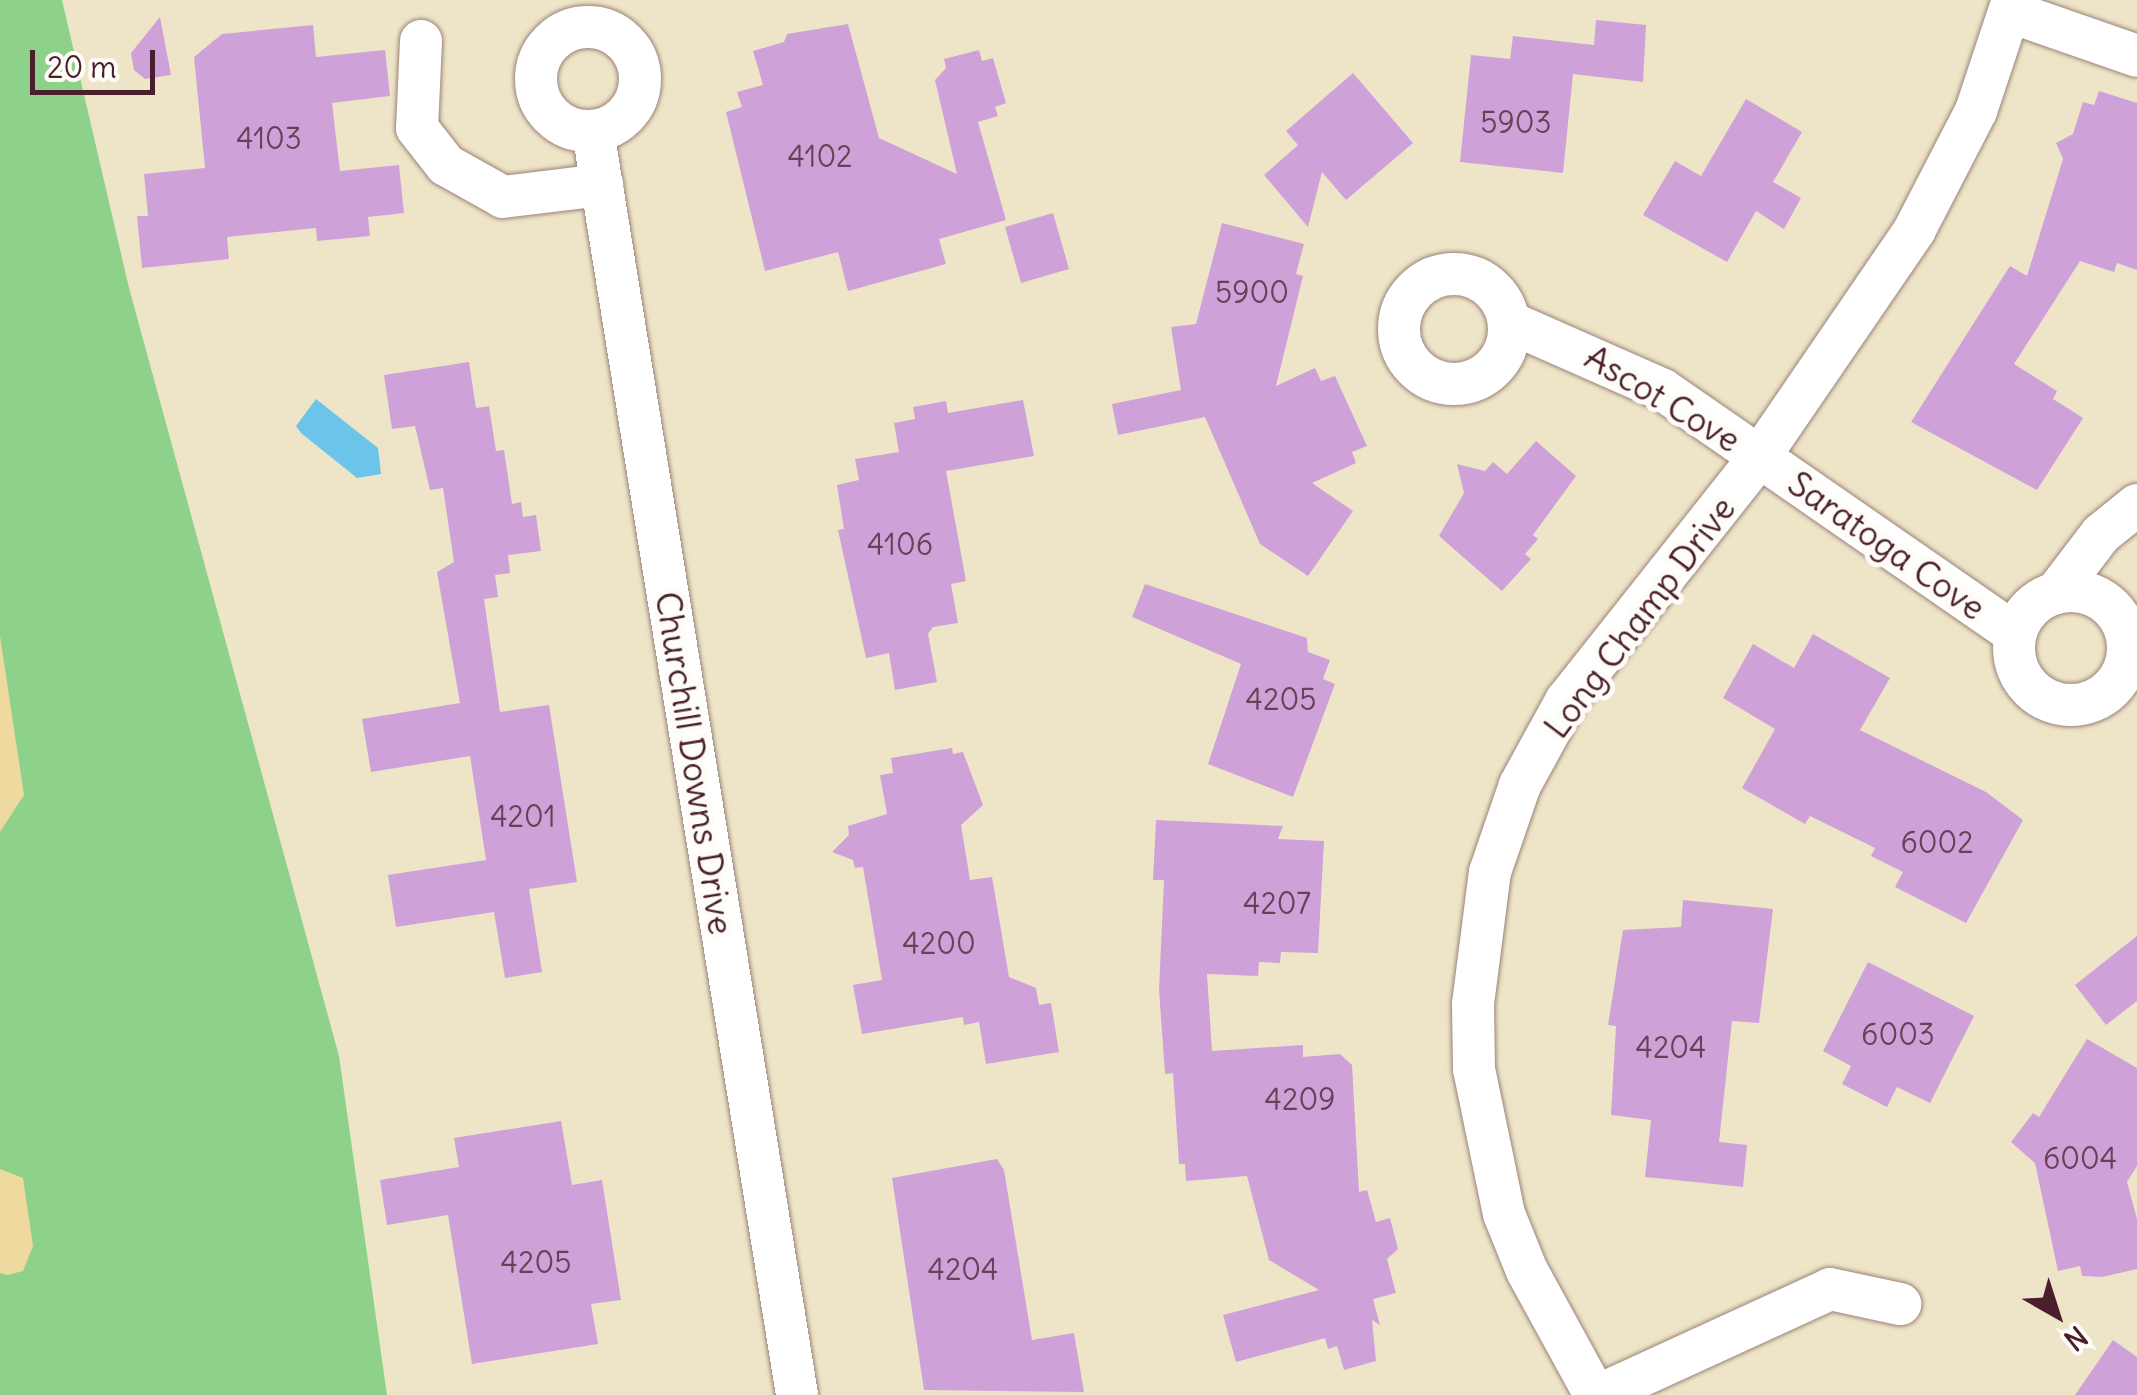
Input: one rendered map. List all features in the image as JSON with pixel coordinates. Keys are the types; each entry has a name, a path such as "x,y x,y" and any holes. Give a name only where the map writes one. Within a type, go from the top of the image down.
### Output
{"street":[{"path":"2012,6 2137,56"},
{"name":"Long Champ Drive","path":"1597,1395 1509,1228 1485,1123 1474,1069 1474,1004 1490,872 1520,785 1566,701 1760,456 1914,231 1976,111 2012,6"},
{"path":"421,42 417,128 446,166 503,196 602,185"},
{"name":"Churchill Downs Drive","path":"594,131 797,1395"},
{"name":"Ascot Cove","path":"1509,322 1621,366 1760,456"},
{"name":"Saratoga Cove","path":"1760,456 2015,634"},
{"path":"2056,593 2092,594 2120,618 2128,655 2112,688 2078,705 2042,698 2017,670 2015,634 2023,615 2056,593 2101,534 2137,505"},
{"path":"1597,1395 1830,1289 1900,1304"}],"green space":[{"path":"0,0 62,0 129,288 339,1056 387,1395 0,1395"}],"sand":[{"path":"0,636 24,795 0,832"},
{"path":"0,1169 23,1178 33,1246 23,1271 7,1275 0,1273"}],"water":[{"path":"316,399 378,448 381,474 357,478 301,433 296,426"}],"building":[{"path":"160,17 171,75 145,79 134,70 131,53"},
{"path":"1596,20 1646,25 1643,82 1573,74 1563,173 1460,162 1471,55 1510,59 1513,36 1594,45"},
{"path":"848,24 879,138 957,174 935,80 946,68 944,59 979,50 982,61 993,58 1006,103 995,107 998,116 978,122 1006,220 939,239 946,264 848,291 838,252 765,271 726,112 742,107 737,92 763,85 753,51 784,42 787,34"},
{"path":"313,25 316,57 385,50 390,96 332,103 340,171 399,165 404,213 368,217 370,236 317,241 316,228 227,237 229,259 142,268 137,216 148,216 144,174 205,168 194,57 222,34"},
{"path":"1353,73 1413,143 1346,200 1322,172 1308,227 1264,175 1298,145 1286,131"},
{"path":"2099,91 2137,103 2137,270 2117,263 2114,272 2080,261 2014,364 2057,391 2053,399 2083,418 2037,490 1911,422 2010,266 2027,276 2063,159 2056,143 2073,134 2083,102 2094,105"},
{"path":"1746,99 1802,132 1773,182 1801,198 1784,229 1756,211 1727,262 1643,215 1675,161 1701,176"},
{"path":"1053,213 1069,269 1021,283 1005,227"},
{"path":"1222,223 1304,244 1296,274 1303,276 1276,386 1315,368 1321,381 1335,376 1367,446 1352,452 1356,463 1312,483 1353,511 1308,576 1260,544 1205,417 1118,435 1112,404 1181,390 1171,327 1196,324"},
{"path":"469,362 476,408 489,406 496,451 504,450 512,504 521,502 523,517 536,515 541,551 508,555 510,573 495,575 498,597 484,599 500,712 549,705 577,882 529,889 542,972 505,978 494,912 396,927 388,875 486,860 470,756 371,772 362,719 460,703 437,572 454,562 443,488 430,490 415,426 392,429 384,375"},
{"path":"1023,400 1034,456 946,471 966,581 951,584 958,623 933,627 928,634 937,682 895,690 889,653 866,658 838,530 844,529 837,485 859,480 855,459 899,452 894,423 915,419 913,407 946,401 948,413"},
{"path":"1536,441 1576,476 1533,535 1538,539 1525,554 1531,559 1502,591 1439,536 1464,493 1457,464 1485,471 1493,462 1507,474"},
{"path":"1145,584 1307,638 1308,652 1330,660 1323,679 1335,684 1293,797 1208,764 1241,664 1132,617"},
{"path":"1813,634 1890,678 1860,730 1986,792 2023,820 1966,923 1895,887 1903,872 1871,856 1875,848 1810,816 1805,824 1742,788 1775,729 1723,698 1753,644 1794,668"},
{"path":"952,748 953,754 963,752 983,805 961,825 970,880 992,877 1009,977 1036,988 1039,1005 1051,1003 1059,1052 986,1064 979,1022 964,1025 963,1017 862,1034 853,985 882,980 863,867 855,868 853,860 832,852 849,835 848,826 887,814 880,775 893,773 891,758"},
{"path":"1156,820 1283,826 1278,839 1324,841 1318,953 1281,952 1280,963 1259,962 1258,976 1207,974 1212,1051 1303,1045 1303,1057 1340,1054 1352,1065 1359,1192 1367,1190 1376,1222 1390,1218 1398,1249 1387,1259 1396,1293 1373,1299 1380,1325 1372,1320 1376,1361 1344,1370 1337,1346 1328,1349 1325,1338 1236,1362 1223,1315 1319,1290 1269,1260 1247,1176 1186,1181 1185,1164 1179,1164 1173,1073 1165,1074 1159,990 1164,880 1153,880"},
{"path":"1683,900 1773,909 1759,1023 1732,1021 1719,1142 1747,1145 1743,1187 1645,1177 1651,1120 1611,1115 1616,1026 1608,1025 1623,930 1681,927"},
{"path":"2137,936 2137,1001 2106,1025 2075,985"},
{"path":"1868,962 1974,1016 1930,1103 1897,1087 1887,1107 1842,1084 1851,1066 1823,1051"},
{"path":"2087,1039 2137,1068 2137,1166 2127,1182 2137,1219 2137,1269 2102,1277 2082,1276 2080,1266 2058,1271 2035,1163 2011,1142 2033,1113 2039,1117"},
{"path":"561,1121 572,1185 602,1180 621,1300 591,1304 598,1344 472,1364 448,1215 387,1225 380,1180 459,1167 454,1138"},
{"path":"997,1159 1004,1170 1032,1340 1074,1333 1084,1392 924,1390 892,1178"},
{"path":"2113,1340 2137,1357 2137,1395 2075,1395"}]}
